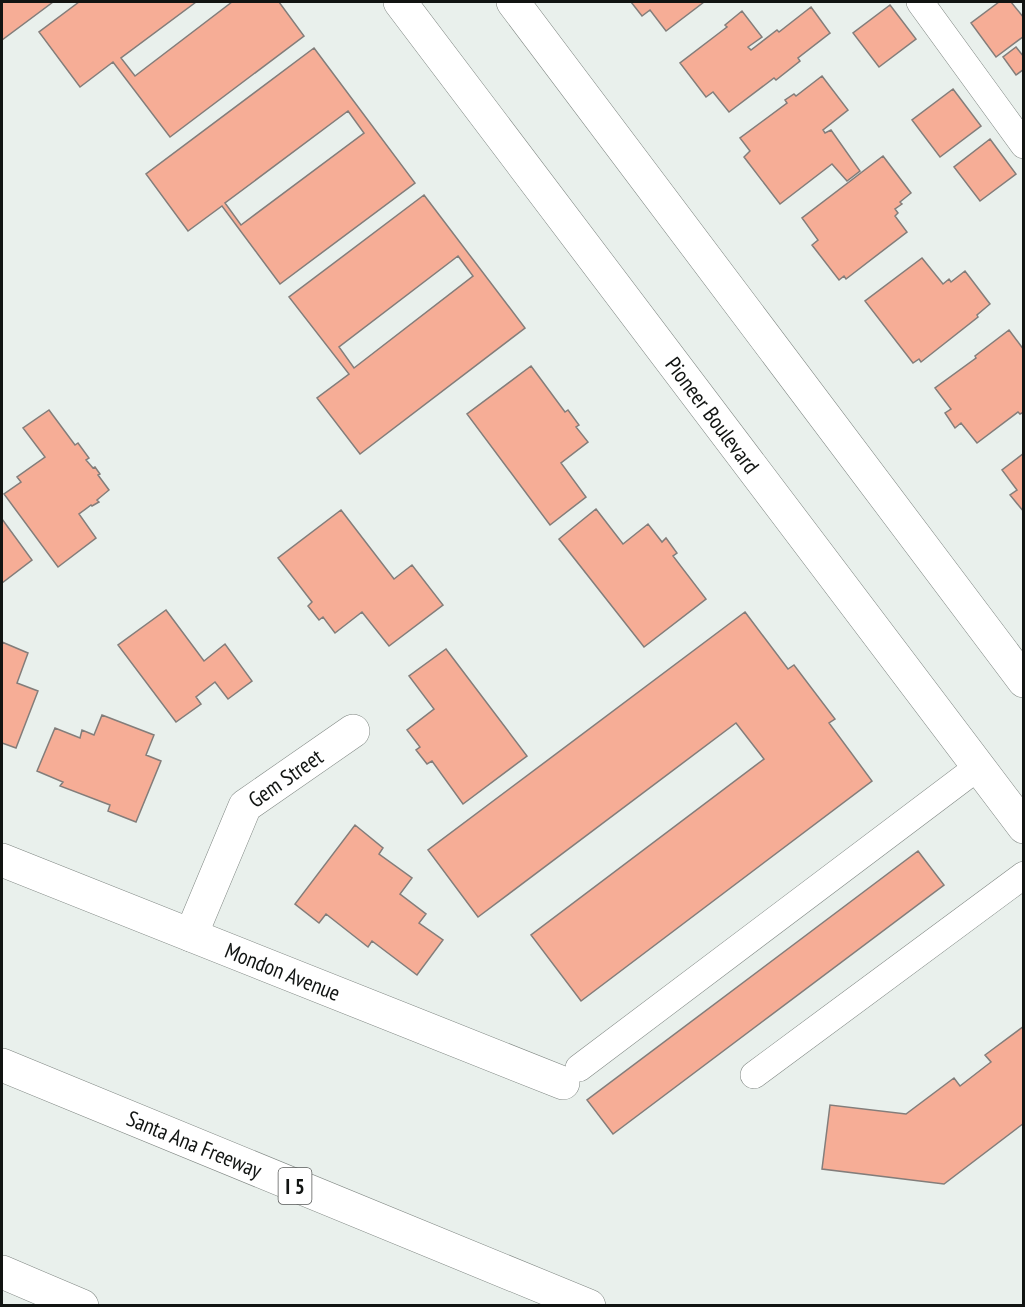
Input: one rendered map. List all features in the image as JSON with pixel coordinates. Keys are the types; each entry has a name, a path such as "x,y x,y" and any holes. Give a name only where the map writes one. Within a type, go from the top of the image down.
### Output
{"main road":[{"name":"Pioneer Boulevard","path":"400,2 1023,828"},
{"path":"513,2 1023,681"},
{"name":"Gem Street","path":"191,935 245,806 353,731"},
{"name":"Mondon Avenue","path":"2,860 191,935 571,1076"},
{"name":"Santa Ana Freeway","path":"2,1065 589,1305"},
{"path":"2,1272 82,1305"}],"lane":[{"path":"920,2 1023,145"},
{"path":"571,1076 978,767"},
{"path":"754,1075 1023,875"}],"building":[{"path":"2,2 53,2 2,40"},
{"path":"79,2 196,2 121,58 135,76 232,2 279,2 304,36 170,137 113,62 80,87 39,32"},
{"path":"631,2 704,2 666,31 650,10 642,16"},
{"path":"999,2 1011,2 1024,18 1024,36 996,57 971,23"},
{"path":"890,5 916,39 879,67 853,33"},
{"path":"811,7 830,33 798,58 800,61 776,80 774,78 729,112 713,92 706,97 680,63 727,27 725,25 742,11 762,37 748,47 751,50"},
{"path":"1016,47 1024,57 1024,69 1016,75 1003,57"},
{"path":"314,48 415,183 280,284 222,206 188,231 146,174","holes":["348,111 364,133 241,225 225,203"]},
{"path":"822,76 848,110 823,130 825,133 831,130 860,171 847,181 832,164 780,204 744,157 750,151 740,138 787,103 785,100 794,94 796,96"},
{"path":"953,89 981,126 940,157 912,120"},
{"path":"990,139 1016,174 980,201 954,167"},
{"path":"883,156 911,193 895,209 898,213 895,216 907,232 846,279 844,276 839,280 812,245 818,240 802,218"},
{"path":"424,195 525,328 360,454 317,398 349,374 289,297","holes":["458,256 473,276 354,368 339,347"]},
{"path":"922,258 943,284 949,279 951,282 965,271 990,304 977,315 978,317 921,362 919,359 913,363 865,301"},
{"path":"1009,330 1024,350 1024,412 1020,414 1018,412 977,443 961,423 955,428 945,413 951,409 935,388"},
{"path":"531,366 565,412 568,410 579,425 576,427 588,442 561,463 586,497 550,525 467,414"},
{"path":"49,410 75,445 78,443 89,458 86,460 93,468 95,467 109,490 97,500 99,502 79,514 96,538 58,567 4,494 21,482 17,477 45,457 23,428"},
{"path":"1024,453 1024,512 1010,495 1017,490 1002,470"},
{"path":"596,509 623,544 648,524 662,542 666,538 677,553 673,556 706,599 644,647 559,539"},
{"path":"341,510 394,579 412,565 443,605 389,646 362,612 335,633 323,617 319,620 308,606 312,602 278,558"},
{"path":"2,519 32,560 2,583"},
{"path":"166,610 204,661 225,644 252,681 228,699 215,682 196,697 201,704 176,722 118,645"},
{"path":"745,612 788,669 794,665 835,719 829,723 872,781 581,1001 531,935 764,759 736,723 478,917 428,850"},
{"path":"2,642 28,653 17,683 38,691 16,748 2,743"},
{"path":"446,649 527,756 463,804 432,761 427,764 416,750 420,747 407,730 434,709 409,676"},
{"path":"102,715 154,735 146,755 161,761 136,822 108,811 110,805 60,786 63,782 37,771 55,728 80,738 82,730 94,735"},
{"path":"355,825 383,848 379,854 412,878 400,894 426,914 419,923 443,940 417,975 372,941 368,947 326,914 319,923 295,904"},
{"path":"918,851 944,885 613,1134 587,1100"},
{"path":"1024,1026 1024,1123 944,1184 822,1169 830,1105 906,1114 954,1078 960,1086 991,1062 985,1055"}]}
